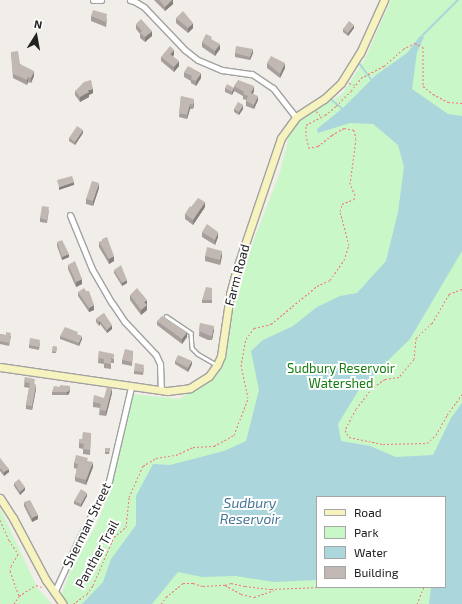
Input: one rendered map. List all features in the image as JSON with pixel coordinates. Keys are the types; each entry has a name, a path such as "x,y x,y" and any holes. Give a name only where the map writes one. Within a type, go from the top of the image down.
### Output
{"street":[{"path":"93,0 101,0"},
{"path":"130,0 144,7 185,50 198,60 222,70 252,74 273,88 296,117"},
{"name":"Farm Road","path":"0,367 131,387 161,390 190,388 209,376 217,365 222,349 230,294 239,260 263,193 276,148 287,128 296,117 333,92 343,80 358,57 384,0"},
{"path":"70,215 92,269 112,303 125,322 156,355 160,364 161,390"},
{"name":"Sherman Street","path":"54,593 77,543 109,481 131,387"},
{"path":"0,498 47,583 63,604"}],"lane":[{"path":"166,316 191,333 192,348 198,354 217,365"}],"path":[{"path":"343,80 356,85 361,78 391,61 403,48 415,43 423,47 423,86 433,94 448,102 462,102"},
{"name":"Panther Trail","path":"73,604 87,594 93,585 114,537 126,527 129,497 143,466 156,458 176,455 193,447 214,446 234,435 248,398 241,366 246,339 254,328 271,324 317,286 330,280 344,260 349,245 340,211 342,204 354,199 355,195 350,184 356,139 354,130 344,128 318,146 309,148 306,136 306,125 321,117 336,106 356,85"},
{"path":"312,107 321,117"},
{"path":"462,289 449,294 432,323 416,338 414,359 398,377 385,379 372,388 356,409 345,430 349,437 384,444 426,443 436,435 447,415 462,394"},
{"path":"0,520 9,540 18,554 11,566 10,571 19,596"},
{"path":"162,604 166,597 183,583 193,583 202,586 225,585 231,582 245,586 275,589 316,587"},
{"path":"14,604 19,596 36,585 42,588 47,583"},
{"path":"225,585 241,594 254,597 275,589"},
{"path":"417,604 424,588"}],"green space":[{"name":"Sudbury Reservoir Watershed","path":"391,0 462,0 462,604 58,604 70,572 97,523 107,498 132,394 180,399 215,372 228,335 237,284 280,172 290,132 298,122 342,94 365,59"},
{"path":"0,508 38,589 52,604 0,604"}],"water":[{"name":"Sudbury Reservoir","path":"420,36 424,37 417,52 412,89 448,114 462,116 462,251 410,339 360,388 338,424 341,441 370,446 396,457 433,455 451,418 462,403 462,604 429,604 431,588 446,588 446,496 316,496 316,580 274,582 236,576 202,577 178,572 152,604 82,604 103,582 111,559 136,525 136,496 153,464 170,465 224,451 246,441 259,390 251,351 263,340 293,326 317,307 340,296 357,293 386,261 398,212 404,167 398,145 373,124 350,123 318,133 317,129 344,107 376,75 407,53"}],"building":[{"path":"159,0 172,0 165,7"},
{"path":"93,10 107,14 106,22 91,16"},
{"path":"183,11 193,23 188,28 176,18"},
{"path":"141,19 152,31 145,37 140,33 142,31 136,24"},
{"path":"349,21 354,25 348,33 343,29"},
{"path":"206,34 220,44 215,51 202,42"},
{"path":"170,46 174,50 170,54 179,61 174,67 161,57"},
{"path":"236,46 253,49 250,57 235,53"},
{"path":"18,51 20,64 34,71 31,78 28,77 27,80 13,74 11,52"},
{"path":"271,56 285,63 280,74 267,63"},
{"path":"188,66 201,73 196,81 191,79 192,76 184,72"},
{"path":"91,80 93,89 88,90 89,92 80,97 75,91 84,82"},
{"path":"238,80 254,86 251,93 258,96 254,105 246,101 248,96 243,94 244,92 234,86"},
{"path":"227,84 234,88 232,92 225,88"},
{"path":"181,96 194,99 193,105 190,104 187,115 179,113"},
{"path":"238,102 243,105 239,112 234,109"},
{"path":"77,126 83,130 75,142 69,138"},
{"path":"72,176 74,182 59,187 57,180"},
{"path":"92,181 99,183 93,201 86,199"},
{"path":"198,198 205,202 193,220 185,214"},
{"path":"42,206 49,207 47,220 40,218"},
{"path":"207,224 218,232 215,240 202,232"},
{"path":"107,237 114,256 109,259 99,242 103,241 102,239"},
{"path":"62,240 69,254 62,257 57,242"},
{"path":"207,247 222,251 220,260 205,256"},
{"path":"75,261 82,279 76,282 68,265"},
{"path":"121,265 127,280 122,283 114,270"},
{"path":"206,287 212,288 212,300 202,300"},
{"path":"84,288 86,291 89,291 94,305 89,308 78,292"},
{"path":"137,288 147,300 144,302 147,305 141,310 130,295"},
{"path":"104,313 112,325 107,330 100,321 99,322 96,319"},
{"path":"162,316 187,332 182,339 157,321"},
{"path":"200,323 214,326 212,336 199,331"},
{"path":"65,327 78,332 77,334 82,336 79,343 60,336"},
{"path":"6,332 11,333 9,343 0,341 0,334 6,335"},
{"path":"30,338 40,340 39,347 29,345"},
{"path":"53,346 57,347 56,352 52,351"},
{"path":"125,349 133,351 132,362 122,360"},
{"path":"99,351 114,354 114,358 111,358 111,364 104,363 104,359 98,358"},
{"path":"178,355 192,361 188,368 175,361"},
{"path":"135,363 144,365 143,372 134,371"},
{"path":"25,377 35,379 34,384 36,385 32,406 26,405 30,383 24,382"},
{"path":"60,385 70,386 69,391 52,392 54,386 60,387"},
{"path":"107,387 112,388 106,411 99,410 101,404 93,402 94,395 104,398"},
{"path":"83,432 91,433 90,450 83,449 84,444 79,443 79,439 82,439"},
{"path":"105,448 110,448 109,452 105,452"},
{"path":"76,455 88,458 87,461 93,462 86,480 75,477 78,464 74,463"},
{"path":"0,458 9,469 4,472 0,468"},
{"path":"19,479 25,487 20,492 14,483"},
{"path":"81,489 87,493 81,504 74,501"},
{"path":"30,500 38,515 32,518 24,502"}],"waterway":[{"path":"422,36 458,0"},
{"path":"360,64 372,80"},
{"path":"331,99 343,109"}]}
